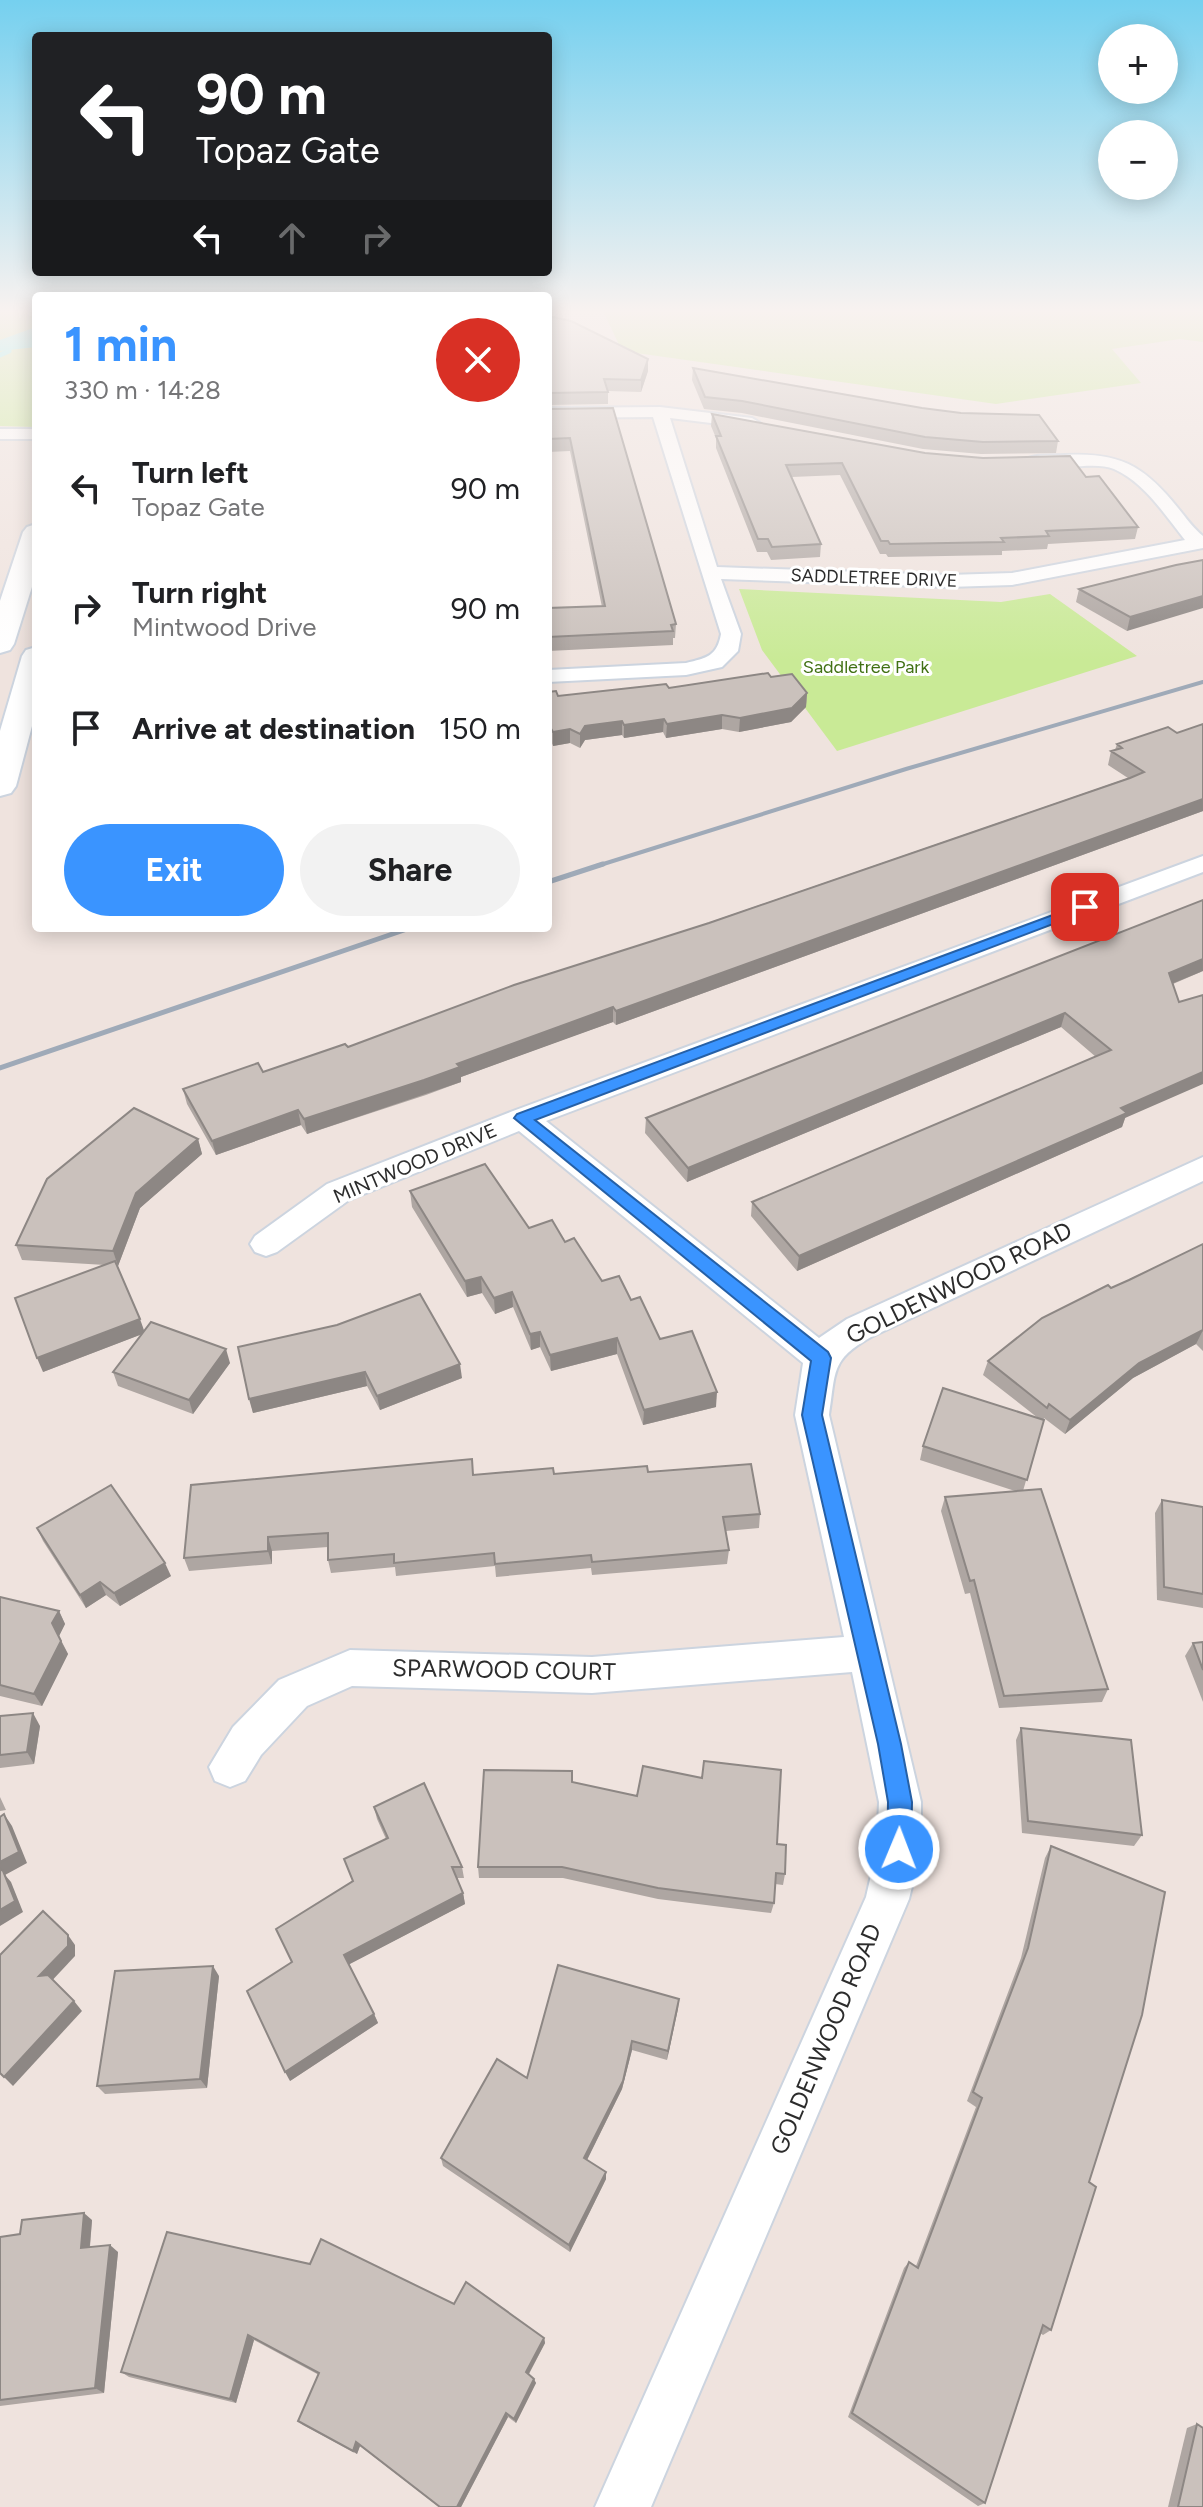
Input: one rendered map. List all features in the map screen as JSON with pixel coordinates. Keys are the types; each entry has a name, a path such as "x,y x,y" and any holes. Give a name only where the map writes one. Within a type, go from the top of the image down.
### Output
{"main road":[{"path":"0,644 32,544"},
{"path":"0,786 32,670"}],"street":[{"path":"552,676 686,669 715,663 728,651 731,634 665,428"},
{"path":"0,434 32,434"},
{"path":"1009,462 1096,460 1119,464 1139,475 1200,542"},
{"name":"SADDLETREE DRIVE","path":"709,573 948,581 1012,579 1200,542"},
{"name":"MINTWOOD DRIVE","path":"266,1244 338,1192 523,1118 1203,863"},
{"path":"523,1118 821,1358"},
{"name":"GOLDENWOOD ROAD","path":"623,2507 887,1899 899,1849 900,1802 889,1744 812,1415 821,1358 839,1339 859,1328 1203,1168"},
{"name":"SPARWOOD COURT","path":"230,1767 247,1741 293,1693 350,1668 592,1675 866,1653"}],"green space":[{"name":"Saddletree Park","path":"739,589 1001,602 1050,594 1137,656 837,751 762,650"}],"building":[{"path":"552,428 619,428 676,624 671,625 673,631 552,637 552,608 605,606 570,438 552,439"},
{"path":"718,428 788,428 925,453 983,458 1070,456 1086,477 1099,476 1138,527 1046,531 1049,536 1001,538 1004,542 890,544 881,541 842,463 786,465 821,544 772,547 768,539 758,539 716,436 721,436"},
{"path":"879,428 1048,428 1058,441 983,442 925,437"},
{"path":"1203,560 1203,596 1130,617 1079,589 1176,565"},
{"path":"768,673 771,677 792,674 807,693 792,708 740,718 722,715 667,724 664,719 624,725 622,721 585,726 580,734 570,729 552,730 552,692 556,691 558,696 666,684 669,688"},
{"path":"1203,724 1203,799 616,1011 613,1007 457,1064 460,1067 424,1080 304,1119 298,1110 212,1141 183,1089 258,1063 263,1072 345,1044 348,1047 514,985 709,923 1130,778 1144,772 1111,751 1122,748 1117,744 1168,727 1177,733"},
{"path":"1203,900 1203,959 1169,973 1179,1002 1203,995 1203,1072 1121,1108 1127,1113 799,1256 752,1202 1111,1050 1065,1013 688,1168 646,1118"},
{"path":"134,1108 198,1139 136,1193 113,1251 16,1245 47,1179"},
{"path":"485,1164 529,1228 552,1220 565,1242 574,1238 602,1281 619,1276 631,1300 640,1297 660,1339 692,1331 717,1392 644,1410 617,1338 550,1355 540,1332 530,1334 512,1292 494,1298 481,1277 465,1281 410,1191"},
{"path":"1203,1244 1203,1330 1139,1363 1070,1420 1049,1404 1047,1408 988,1361 1042,1318 1108,1285 1111,1288"},
{"path":"115,1261 140,1319 37,1358 15,1298"},
{"path":"420,1294 460,1364 377,1396 365,1372 249,1399 238,1347 337,1325"},
{"path":"151,1322 226,1349 189,1400 113,1372"},
{"path":"943,1388 1044,1420 1027,1480 923,1446"},
{"path":"472,1459 473,1475 553,1468 554,1474 647,1466 648,1472 751,1464 760,1514 723,1517 729,1550 592,1562 591,1555 495,1564 494,1553 394,1563 394,1554 328,1560 328,1533 268,1537 268,1551 184,1558 191,1485"},
{"path":"111,1485 165,1563 114,1593 100,1582 80,1595 37,1528"},
{"path":"1041,1489 1108,1689 1004,1696 974,1580 970,1581 945,1497"},
{"path":"1162,1500 1203,1507 1203,1594 1164,1587"},
{"path":"0,1597 59,1611 52,1623 61,1641 34,1694 0,1685"},
{"path":"1203,1642 1203,1670 1193,1643"},
{"path":"33,1713 27,1752 0,1755 0,1716"},
{"path":"1021,1728 1131,1740 1142,1835 1028,1821"},
{"path":"704,1761 781,1770 777,1844 786,1845 785,1874 776,1873 774,1903 658,1888 562,1867 478,1867 484,1770 572,1771 572,1782 637,1796 643,1766 702,1778"},
{"path":"424,1783 462,1867 452,1867 463,1893 344,1955 374,2014 285,2072 247,1991 292,1962 276,1929 353,1881 344,1859 388,1838 374,1807"},
{"path":"4,1814 19,1852 0,1862 0,1817"},
{"path":"1051,1846 1165,1892 1142,2015 1089,2182 1096,2187 1051,2330 1043,2325 985,2503 852,2413 909,2262 918,2268 982,2098 973,2092 1028,1948"},
{"path":"0,1869 15,1901 0,1910"},
{"path":"43,1911 68,1935 68,1946 39,1976 48,1975 74,2001 4,2077 0,2073 0,1955"},
{"path":"558,1965 679,1999 668,2051 632,2041 623,2081 584,2158 606,2172 569,2245 441,2158 497,2059 527,2078"},
{"path":"213,1966 200,2079 97,2086 115,1971"},
{"path":"84,2213 81,2248 110,2245 95,2388 0,2400 0,2237 20,2234 22,2220"},
{"path":"167,2232 310,2264 321,2239 454,2304 466,2282 544,2338 526,2372 534,2379 514,2419 506,2413 457,2507 440,2507 356,2442 353,2451 298,2421 319,2373 248,2335 230,2399 121,2372"},
{"path":"1197,2424 1203,2428 1203,2507 1178,2507"}],"railway":[{"path":"597,866 906,769 1203,682"},
{"path":"552,881 603,864"},
{"path":"0,1068 398,932"}],"route":[{"path":"899,1849 900,1802 889,1744 812,1415 821,1358 771,1321 523,1118 1085,907"}]}
